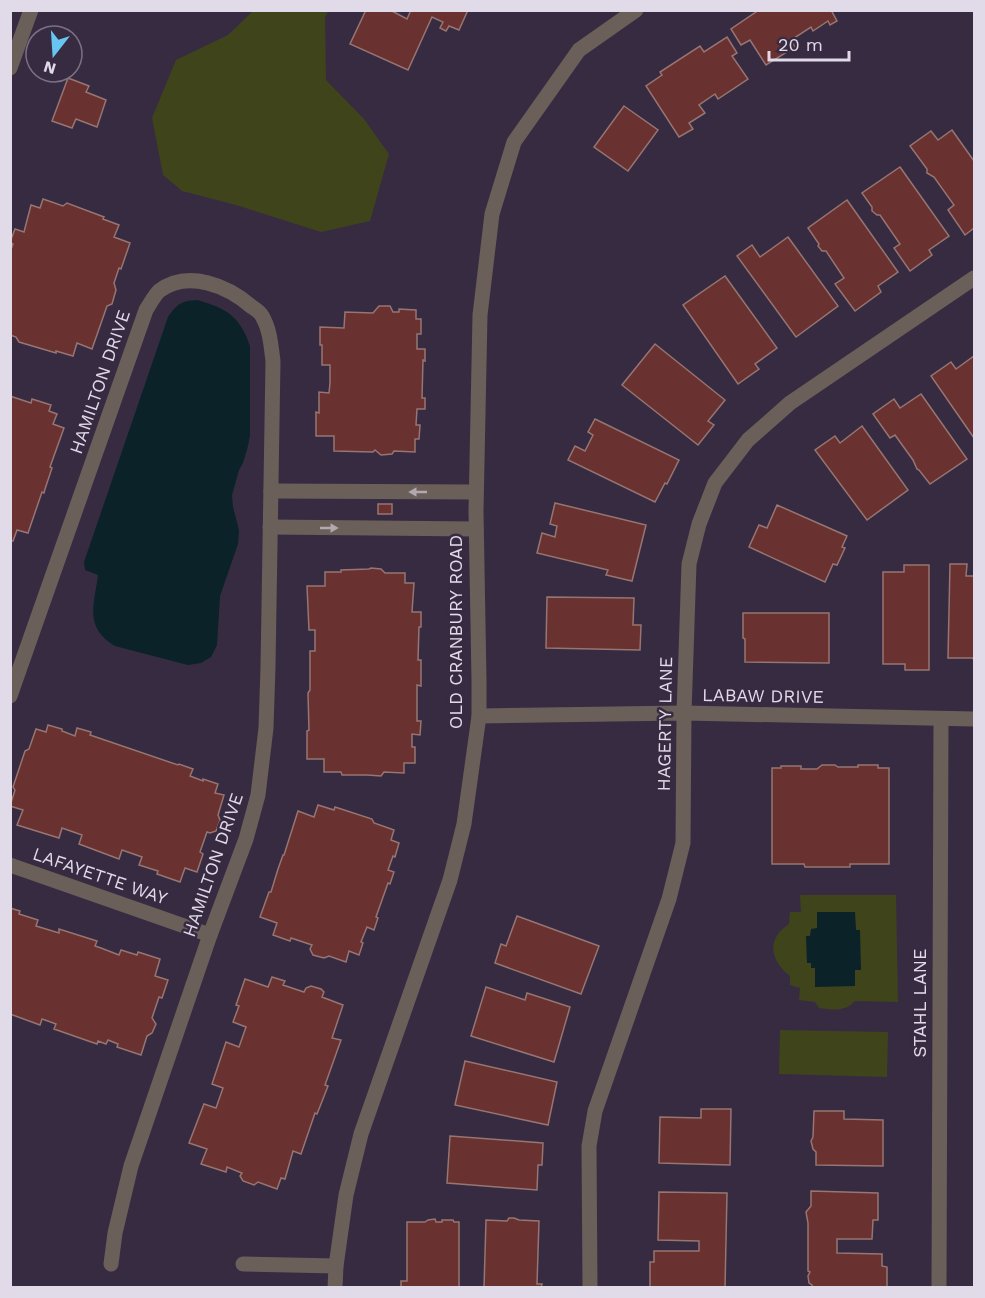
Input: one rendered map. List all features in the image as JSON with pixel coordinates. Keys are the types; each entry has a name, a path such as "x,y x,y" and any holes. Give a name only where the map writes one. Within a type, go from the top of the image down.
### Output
{"street":[{"path":"10,68 31,10"},
{"name":"OLD CRANBURY ROAD","path":"335,1287 346,1195 361,1134 450,880 464,824 478,716 476,492 480,315 492,214 514,142 579,50 636,10"},
{"name":"HAGERTY LANE","path":"590,1287 589,1146 595,1111 669,899 683,843 688,564 699,524 715,483 748,440 790,403 975,278"},
{"name":"HAMILTON DRIVE","path":"10,696 146,310 158,292 177,282 197,280 220,286 243,299 262,315 269,333 273,361 266,728 258,795 246,839 210,935 131,1166 115,1233 111,1264"},
{"path":"271,491 476,492"},
{"path":"270,527 476,528"},
{"name":"LABAW DRIVE","path":"478,716 684,713 975,719"},
{"name":"STAHL LANE","path":"939,1287 941,719"},
{"name":"LAFAYETTE WAY","path":"10,865 210,935"},
{"path":"243,1264 336,1266"}],"green space":[{"path":"253,11 328,11 325,18 326,80 364,119 389,154 370,221 321,232 236,205 182,191 163,175 152,118 176,60 228,35"},
{"path":"800,895 896,895 898,1002 855,1001 843,1009 834,1010 819,1008 815,1002 799,1000 800,988 790,985 790,976 778,963 773,950 777,936 789,924 790,912 801,912"},
{"path":"780,1030 888,1032 887,1077 779,1074"}],"shaded area":[{"path":"197,300 216,306 231,315 242,327 250,346 250,435 232,495 239,530 238,544 220,596 217,645 211,657 201,663 188,665 115,646 105,639 93,615 98,575 85,570 84,562 168,317 180,304"},
{"path":"817,912 855,912 856,930 860,930 861,970 855,970 855,986 815,987 815,968 811,968 811,963 807,963 806,936 810,936 811,929 817,928"}],"building":[{"path":"366,10 390,10 407,19 411,10 468,10 459,30 449,26 446,31 440,28 443,22 432,17 408,70 350,44"},
{"path":"759,10 831,10 837,21 830,25 828,21 813,31 811,27 791,40 795,47 766,65 750,40 741,45 731,29"},
{"path":"727,37 737,53 732,56 748,79 718,99 715,94 699,105 705,113 689,123 693,129 679,137 646,86 662,75 660,72 700,46 704,52"},
{"path":"66,84 89,86 86,92 106,100 97,127 76,119 72,128 52,121"},
{"path":"624,106 658,130 628,171 594,147"},
{"path":"952,130 974,161 974,228 965,235 948,210 954,205 934,177 927,173 927,169 910,146 931,131 938,140"},
{"path":"900,167 949,236 929,250 932,255 910,271 894,248 900,244 880,215 872,211 872,207 862,193"},
{"path":"43,199 63,206 67,203 104,217 103,219 119,225 114,237 130,243 114,283 116,290 112,304 107,306 92,349 77,343 73,356 19,342 16,337 10,335 10,252 13,244 10,242 15,229 24,232 31,205 40,208"},
{"path":"847,200 898,272 878,286 881,292 855,311 835,284 844,278 826,251 822,251 818,246 819,244 808,228"},
{"path":"788,237 838,306 796,337 737,256 752,245 760,257"},
{"path":"725,276 777,348 755,364 759,369 738,384 683,305"},
{"path":"379,306 390,306 393,312 399,312 399,309 416,310 416,319 421,319 421,334 417,334 417,349 425,349 422,398 425,398 425,409 417,409 416,425 420,425 419,439 415,439 415,452 394,451 392,454 381,455 375,450 373,452 334,451 334,436 316,436 319,392 329,393 330,383 330,365 322,365 320,327 344,328 345,312 373,313"},
{"path":"655,344 725,400 708,421 714,425 698,445 622,385"},
{"path":"974,356 974,438 931,376 951,362 956,369"},
{"path":"921,394 967,459 930,484 917,469 895,435 890,438 873,414 894,399 900,408"},
{"path":"10,396 31,403 32,399 51,405 49,411 57,414 53,424 64,428 50,467 52,468 44,493 42,492 28,533 17,530 13,541 10,540"},
{"path":"595,419 679,460 655,502 568,460 575,446 585,451 593,435 588,432"},
{"path":"862,426 908,490 867,520 815,450 835,436 840,443"},
{"path":"555,503 646,525 632,581 606,575 608,570 537,553 542,533 555,537 557,526 550,524"},
{"path":"378,504 392,504 392,514 378,514"},
{"path":"777,505 847,536 842,547 845,548 837,565 833,564 825,582 749,547 759,525 767,528"},
{"path":"950,564 967,564 966,576 974,576 974,661 973,658 948,658"},
{"path":"904,565 929,565 929,670 905,670 905,664 883,664 883,572 904,572"},
{"path":"381,569 385,573 405,573 405,583 414,583 412,612 421,612 418,660 421,660 421,686 417,685 417,721 421,721 420,735 412,734 415,763 404,763 404,773 384,772 381,776 324,772 324,759 307,759 310,651 315,651 315,630 309,630 307,586 325,586 325,572"},
{"path":"547,597 634,598 633,625 641,625 640,650 546,648"},
{"path":"743,613 829,613 829,663 745,662"},
{"path":"48,725 75,736 77,728 91,732 90,735 193,769 190,776 218,784 215,793 224,795 218,815 220,820 216,831 207,832 200,852 203,854 197,872 185,868 180,882 139,865 142,857 122,850 119,859 79,844 82,835 62,828 59,838 17,825 23,810 10,806 15,790 13,787 25,751 29,749 36,729 46,732"},
{"path":"822,765 858,767 858,765 878,765 878,768 889,768 889,864 805,867 804,864 772,864 772,768 801,766 801,769 817,769"},
{"path":"318,805 334,810 335,807 372,819 374,823 394,830 391,840 399,843 388,870 394,872 376,917 378,918 374,930 367,927 359,955 349,951 346,962 329,956 324,958 313,955 310,949 312,945 273,935 277,923 260,917 269,892 271,892 298,811 314,817"},
{"path":"10,908 20,911 19,914 38,920 36,926 59,933 59,929 97,941 95,946 119,955 121,950 137,955 138,952 160,959 155,976 168,980 152,1018 156,1024 152,1033 147,1036 141,1055 117,1047 118,1044 108,1040 106,1044 98,1041 97,1044 54,1029 56,1024 42,1019 40,1025 10,1014"},
{"path":"517,916 599,946 581,994 495,963 501,944 506,946"},
{"path":"272,977 285,981 283,985 304,992 311,986 321,989 324,992 322,997 343,1005 332,1038 341,1040 325,1085 328,1086 317,1114 315,1113 301,1154 293,1151 285,1179 281,1178 277,1189 258,1182 254,1185 243,1181 240,1176 242,1173 227,1167 226,1172 201,1164 207,1149 189,1143 204,1104 216,1108 223,1088 212,1084 226,1042 239,1047 246,1027 233,1022 245,979 268,987"},
{"path":"486,987 525,1000 527,993 570,1007 554,1062 471,1036"},
{"path":"465,1061 557,1082 548,1125 455,1105"},
{"path":"701,1109 731,1109 730,1165 659,1163 660,1117 701,1118"},
{"path":"814,1111 844,1111 844,1119 883,1120 883,1166 816,1165 816,1152 811,1141"},
{"path":"450,1136 543,1143 542,1165 538,1165 537,1190 447,1183"},
{"path":"811,1191 878,1193 878,1220 873,1220 872,1239 837,1239 837,1253 882,1254 882,1266 887,1267 887,1288 812,1288 808,1276 810,1272 808,1271 806,1212 811,1206"},
{"path":"659,1192 727,1193 725,1288 650,1288 650,1262 654,1262 654,1251 699,1251 699,1241 658,1240"},
{"path":"509,1218 539,1221 537,1284 542,1284 541,1288 484,1288 486,1220 507,1221"},
{"path":"435,1219 436,1222 453,1220 459,1222 459,1288 401,1288 401,1281 407,1281 407,1222 425,1222"}]}
